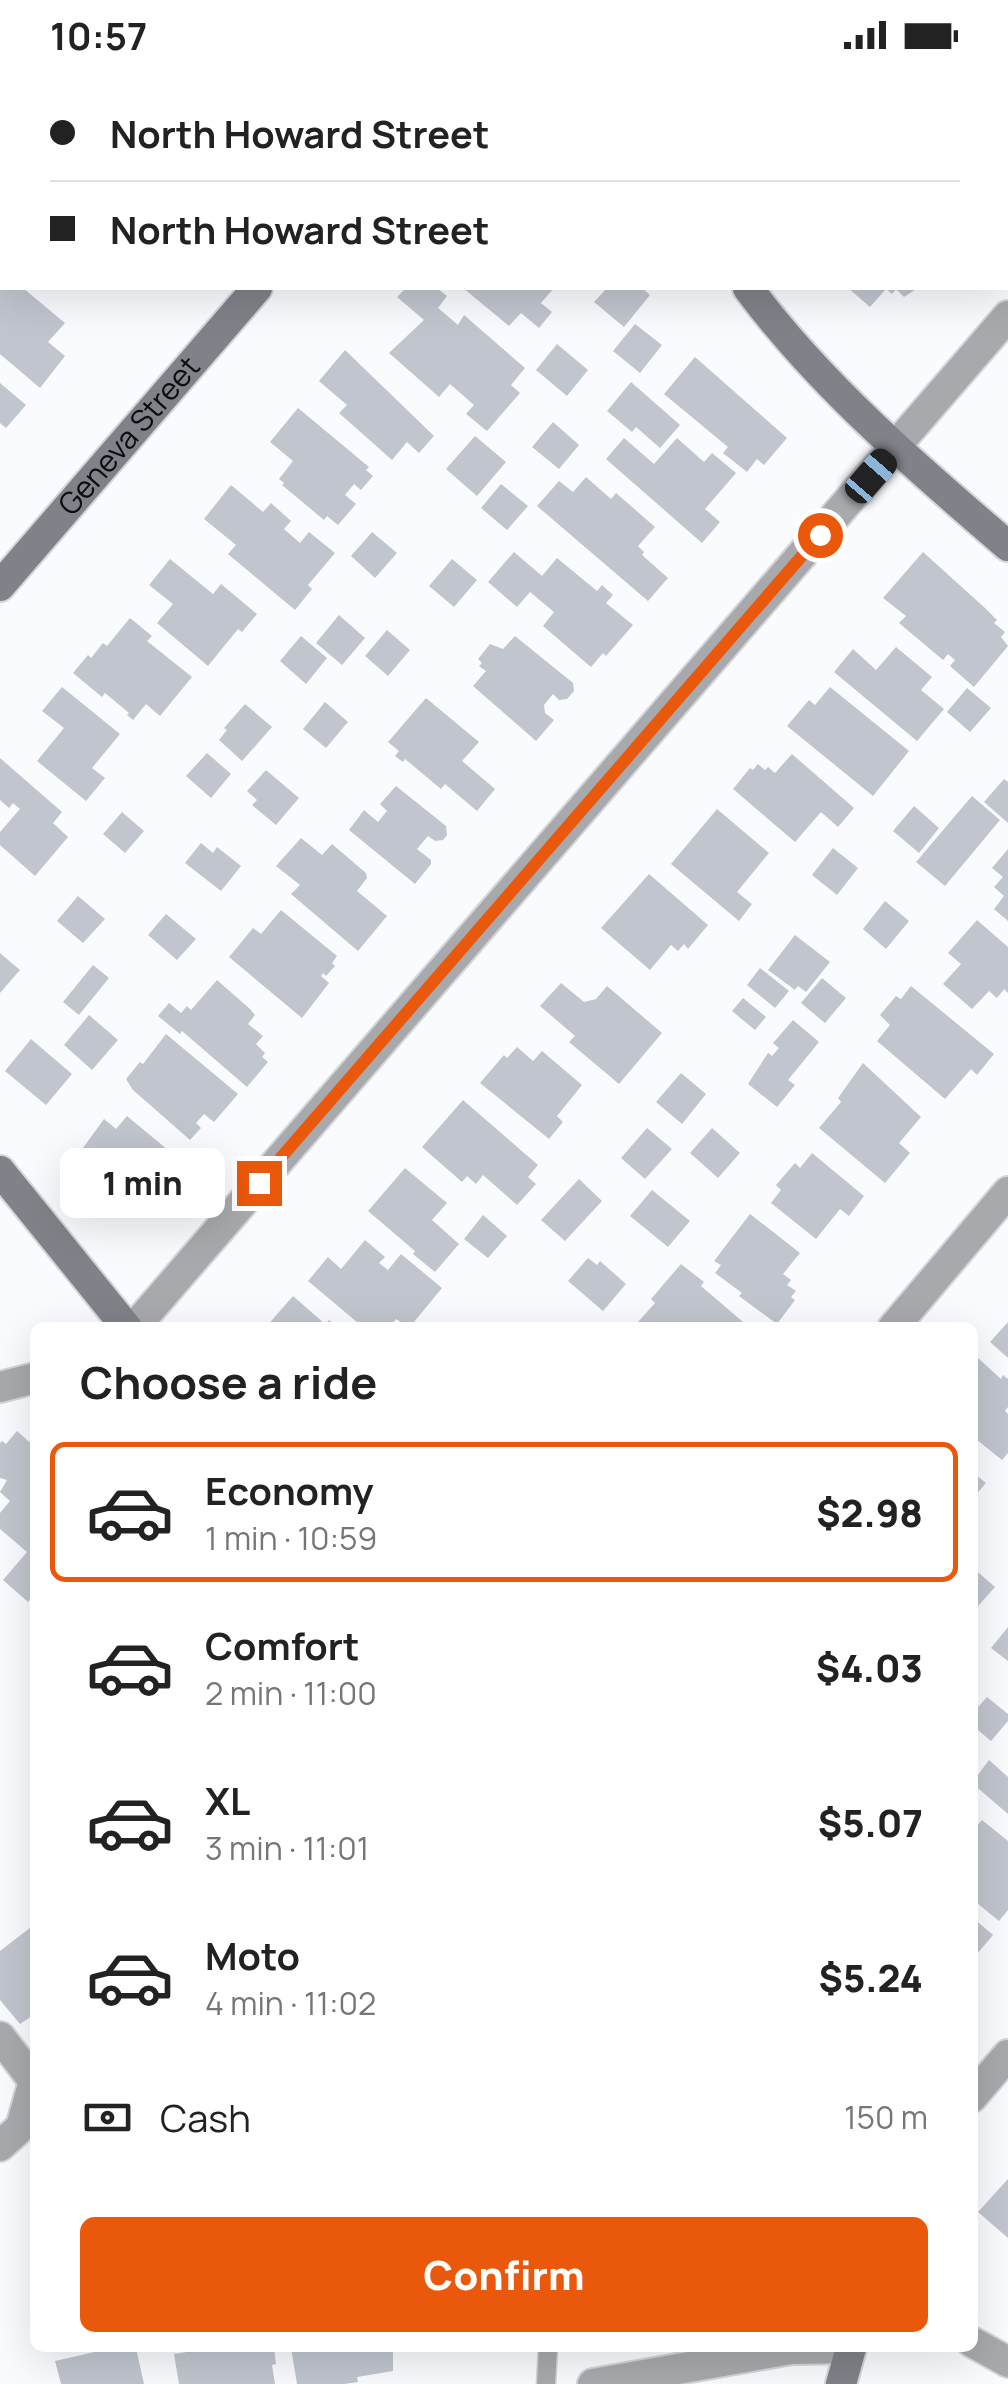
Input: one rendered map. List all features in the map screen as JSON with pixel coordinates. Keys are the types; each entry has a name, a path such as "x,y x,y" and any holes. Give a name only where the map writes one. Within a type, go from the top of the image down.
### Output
{"street":[{"name":"Geneva Street","path":"0,586 255,290"},
{"path":"749,290 769,317 895,449 1008,546"},
{"path":"135,1322 1008,316"},
{"path":"0,1171 125,1322"},
{"path":"897,1322 1008,1192"},
{"path":"0,1387 30,1379"},
{"path":"0,2038 30,2076"},
{"path":"978,2091 1008,2055"},
{"path":"0,2146 20,2127 30,2094"},
{"path":"978,2345 1008,2362"},
{"path":"593,2384 774,2352"},
{"path":"841,2384 850,2352"}],"lane":[{"path":"546,2384 548,2352"}],"building":[{"path":"0,290 25,290 65,323 48,342 65,356 40,388 0,354"},
{"path":"404,290 440,290 447,296 438,308 458,325 464,315 525,368 511,385 520,393 487,431 466,414 474,405 450,384 439,397 389,353 424,320 397,297"},
{"path":"465,290 552,290 541,303 552,312 539,328 521,313 509,326"},
{"path":"605,290 644,290 650,295 624,327 594,302"},
{"path":"850,290 885,290 870,307"},
{"path":"897,290 915,290 904,297"},
{"path":"635,324 662,345 640,373 613,351"},
{"path":"557,344 588,370 567,396 536,370"},
{"path":"345,350 434,436 419,453 407,442 392,460 339,413 347,405 319,381"},
{"path":"695,357 787,438 764,465 757,459 747,472 723,453 728,447 664,394"},
{"path":"631,382 680,425 660,448 636,427 632,432 607,411"},
{"path":"0,383 26,405 6,428 0,423"},
{"path":"298,408 369,467 366,470 373,476 361,490 354,484 345,495 356,504 338,525 327,516 324,520 279,479 293,461 270,442"},
{"path":"553,422 579,445 559,469 532,447"},
{"path":"475,436 506,462 477,496 446,469"},
{"path":"624,438 654,464 677,438 704,462 712,453 736,473 705,509 720,522 702,543 606,459"},
{"path":"586,477 611,499 616,493 655,527 638,546 644,552 642,555 668,578 648,601 537,506 559,481 573,492"},
{"path":"501,484 528,506 507,530 481,508"},
{"path":"231,485 263,512 271,503 291,521 284,529 300,543 309,532 335,553 308,585 312,589 295,610 228,554 236,545 204,519"},
{"path":"372,532 397,553 375,578 351,556"},
{"path":"514,552 542,576 557,558 597,591 602,585 613,595 606,603 633,625 591,667 543,626 554,612 530,592 517,607 488,582"},
{"path":"923,552 985,608 1005,632 1001,637 1008,646 974,687 950,666 955,660 948,654 943,660 899,623 906,616 883,598"},
{"path":"170,559 213,594 221,584 257,614 242,632 238,629 208,666 157,623 173,604 149,585"},
{"path":"452,559 477,580 454,607 429,586"},
{"path":"339,615 365,638 342,665 316,643"},
{"path":"130,618 152,636 147,641 192,677 160,716 146,704 133,720 105,693 102,697 73,673 103,643 107,646"},
{"path":"387,630 410,650 388,676 365,656"},
{"path":"301,636 327,658 306,684 280,661"},
{"path":"515,636 573,683 574,691 567,699 559,700 553,694 544,705 545,713 554,720 536,741 473,686 486,671 479,666 482,663 478,659 490,644 503,649"},
{"path":"896,647 932,677 921,690 944,709 917,741 834,672 853,649 876,670"},
{"path":"62,687 120,734 92,768 105,778 86,801 37,761 64,728 42,711"},
{"path":"830,687 909,751 873,796 787,726 809,700 815,705"},
{"path":"967,688 991,708 970,732 947,712"},
{"path":"426,698 479,742 462,761 495,789 477,811 445,784 441,789 405,759 403,762 395,756 399,751 388,742"},
{"path":"325,702 348,722 326,748 303,729"},
{"path":"245,704 272,727 242,761 219,740"},
{"path":"207,753 231,774 211,798 186,776"},
{"path":"792,754 854,808 838,827 821,812 795,842 733,789 750,768 753,770 758,764 775,773"},
{"path":"0,758 62,812 53,823 68,837 35,876 0,845 0,832 20,809 13,803 9,808 0,800"},
{"path":"266,770 299,798 276,825 252,805 257,800 247,791"},
{"path":"1004,779 1008,782 1008,823 984,802"},
{"path":"396,786 446,826 443,840 435,841 428,836 417,849 431,864 415,884 349,830 364,810 378,822 387,811 380,804"},
{"path":"972,796 1000,820 945,886 916,862"},
{"path":"914,806 939,828 919,853 893,831"},
{"path":"717,809 769,853 737,892 752,904 739,921 671,864"},
{"path":"122,812 144,831 125,853 103,834"},
{"path":"301,838 322,855 332,844 366,873 367,878 357,891 387,916 358,951 291,894 300,885 276,866"},
{"path":"201,843 213,853 217,847 241,866 221,891 185,863"},
{"path":"833,848 858,868 837,895 812,875"},
{"path":"1008,849 1008,921 994,909 1004,896 994,887 1003,877 992,868"},
{"path":"649,874 708,925 688,949 684,944 678,951 671,945 650,970 601,928"},
{"path":"78,896 105,919 83,943 57,921"},
{"path":"885,901 909,921 886,949 863,929"},
{"path":"281,910 337,956 332,963 335,966 321,976 329,983 302,1018 229,957 253,928 261,934"},
{"path":"166,914 196,939 177,960 148,935"},
{"path":"977,920 1008,947 1008,993 1004,989 997,998 989,991 972,1009 943,984 961,964 948,953"},
{"path":"795,935 830,962 806,992 798,986 795,990 768,970"},
{"path":"0,953 20,970 0,993"},
{"path":"93,965 109,978 79,1015 63,1002"},
{"path":"760,968 789,991 775,1008 747,985"},
{"path":"822,978 846,998 825,1023 801,1003"},
{"path":"217,980 255,1015 248,1024 263,1036 256,1044 268,1062 247,1087 182,1031 180,1034 158,1016 169,1003 181,1013 187,1006 191,1010"},
{"path":"561,983 584,1002 596,999 607,986 662,1033 619,1084 569,1042 575,1036 540,1006"},
{"path":"911,986 994,1054 977,1075 971,1069 945,1099 877,1041 890,1025 880,1015"},
{"path":"743,998 766,1017 755,1030 732,1011"},
{"path":"89,1015 118,1040 92,1070 64,1045"},
{"path":"793,1020 819,1042 788,1080 795,1085 777,1107 748,1084 768,1053 772,1056 779,1048 773,1043"},
{"path":"166,1034 238,1094 214,1122 204,1114 196,1123 201,1128 190,1140 133,1090 126,1079"},
{"path":"31,1039 72,1074 46,1105 5,1071"},
{"path":"517,1047 533,1061 542,1051 582,1085 557,1116 563,1122 549,1139 480,1083 504,1055 507,1058"},
{"path":"863,1063 921,1117 899,1143 910,1153 885,1183 819,1128 841,1102 838,1098"},
{"path":"681,1073 706,1094 682,1124 656,1102"},
{"path":"463,1100 538,1165 528,1177 536,1184 517,1205 483,1175 476,1184 467,1176 462,1182 422,1147"},
{"path":"127,1116 186,1165 166,1189 159,1184 157,1187 144,1172 118,1202 86,1180 89,1177 72,1163 104,1119 116,1129"},
{"path":"647,1128 672,1149 645,1179 621,1158"},
{"path":"712,1128 740,1153 718,1178 690,1153"},
{"path":"812,1153 864,1196 849,1216 840,1209 816,1239 771,1203 781,1190 776,1185 795,1163 800,1168"},
{"path":"405,1168 447,1203 432,1220 459,1244 435,1272 368,1211"},
{"path":"579,1179 602,1201 565,1241 541,1220"},
{"path":"652,1190 690,1221 668,1247 630,1216"},
{"path":"750,1214 800,1253 783,1274 791,1280 787,1285 796,1291 791,1297 795,1300 778,1322 774,1322 715,1273 721,1265 714,1261"},
{"path":"483,1215 507,1236 488,1258 464,1239"},
{"path":"365,1240 385,1257 379,1263 388,1270 401,1254 442,1288 414,1322 357,1322 308,1281 328,1257 341,1269"},
{"path":"588,1258 597,1265 600,1261 626,1284 603,1311 568,1281"},
{"path":"681,1264 743,1322 638,1322 655,1303 651,1299"},
{"path":"293,1296 323,1322 270,1322"},
{"path":"1008,1322 1008,1358 990,1342"},
{"path":"978,1358 1001,1379 1003,1375 1008,1379 1008,1453 1002,1460 978,1441"},
{"path":"17,1431 30,1443 28,1602 3,1580 27,1552 0,1529 0,1513 10,1501 0,1492 7,1480 0,1478 0,1443 6,1444"},
{"path":"978,1572 995,1587 978,1606"},
{"path":"1008,1627 1008,1661 991,1648"},
{"path":"987,1697 1008,1714 1008,1721 991,1741 978,1730 978,1707"},
{"path":"989,1760 1008,1777 1008,1814 978,1788 978,1775"},
{"path":"982,1820 1008,1841 1008,1910 999,1921 978,1904 978,1824"},
{"path":"978,1922 993,1935 978,1953"},
{"path":"30,1928 30,2017 20,2024 0,2000 0,1951"},
{"path":"1008,2179 1008,2238 978,2212"},
{"path":"94,2352 137,2352 144,2384 61,2384 55,2361"},
{"path":"274,2352 275,2384 179,2384 174,2354"},
{"path":"292,2352 393,2352 393,2371 357,2377 358,2382 344,2384 297,2384"}],"route":[{"path":"259,1183 820,535"}]}
